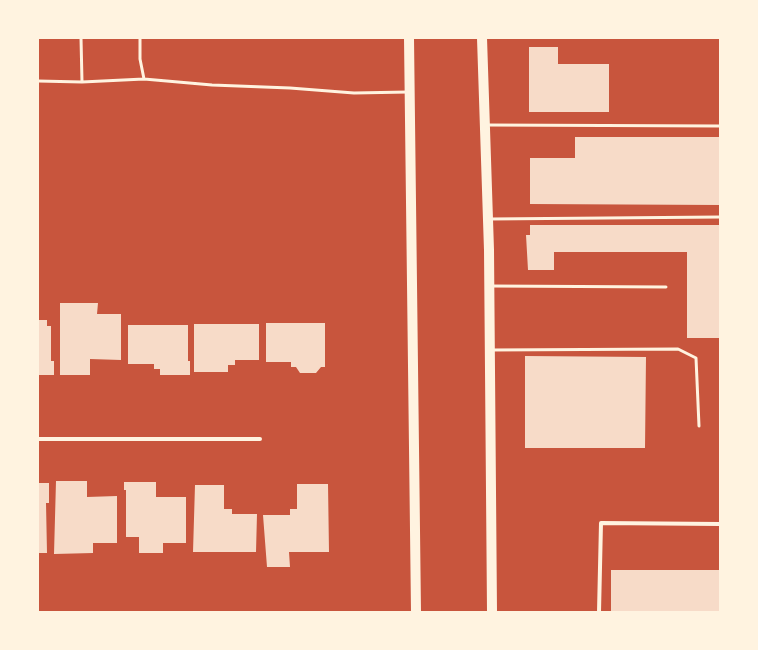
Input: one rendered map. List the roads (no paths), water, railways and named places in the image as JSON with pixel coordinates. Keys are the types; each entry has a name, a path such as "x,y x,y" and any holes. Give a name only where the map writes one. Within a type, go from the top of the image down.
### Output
{"main road":[{"path":"409,38 416,612"},
{"path":"482,38 488,219 492,612"}],"street":[{"path":"38,439 260,439"},
{"path":"598,612 601,523 720,524"}],"lane":[{"path":"81,38 82,82"},
{"path":"140,38 140,59 144,79"},
{"path":"38,81 82,82 144,79 212,85 290,88 354,93 410,92"},
{"path":"485,125 720,126"},
{"path":"488,219 720,217"},
{"path":"489,286 666,287"},
{"path":"490,350 678,348 696,358 699,426"}]}
